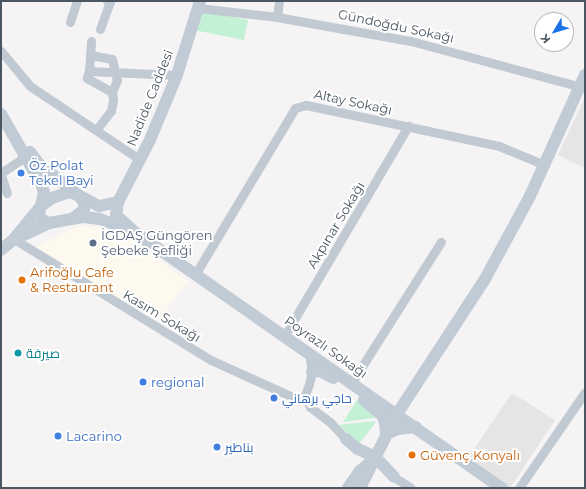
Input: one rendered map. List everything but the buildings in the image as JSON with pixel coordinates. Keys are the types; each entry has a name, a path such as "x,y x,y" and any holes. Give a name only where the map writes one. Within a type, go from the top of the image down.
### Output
{"main road":[{"name":"Nadide Caddesi","path":"118,202 140,159 177,75 199,5"},
{"path":"360,488 373,458 397,414 433,363 485,279 545,165 583,88 585,75"},
{"path":"1,108 18,136 38,163 78,194 99,206 118,202 116,215 133,231"},
{"path":"1,114 42,186 44,200 14,239 1,250"},
{"path":"40,207 61,194 78,194"},
{"path":"72,219 84,210 84,202 78,194"},
{"path":"40,207 40,219 49,223"},
{"path":"14,239 49,223 72,219 100,219 133,231"},
{"name":"Poyrazlı Sokağı","path":"133,231 196,273 285,335 309,354 352,382 502,488"},
{"path":"312,372 324,372 374,407 386,422 386,434"},
{"path":"386,434 398,429 416,427"},
{"path":"346,439 358,449 373,458 394,477"},
{"path":"346,439 356,455 360,471"},
{"path":"348,488 360,471 373,458"}],"street":[{"path":"70,22 77,1"},
{"path":"100,29 110,2 107,1"},
{"path":"277,17 279,1"},
{"name":"Gündoğdu Sokağı","path":"199,5 277,17 411,41 583,88"},
{"path":"91,41 89,71 87,78 112,92"},
{"path":"1,51 30,86 140,159"},
{"path":"90,55 112,59 117,72 117,80 112,92 111,111 96,130"},
{"path":"89,71 177,75"},
{"name":"Altay Sokağı","path":"196,273 295,108 306,105 499,146 545,165"},
{"name":"Akpınar Sokağı","path":"285,335 364,204 408,126"},
{"path":"7,193 1,174 25,157"},
{"name":"Kasım Sokağı","path":"14,239 211,360 297,399 305,395"},
{"path":"352,382 441,242"},
{"path":"309,354 312,372 305,395 310,407 330,422 346,439"},
{"path":"519,488 585,392"},
{"path":"394,477 411,488"}],"shaded area":[{"path":"585,97 585,168 558,155"},
{"path":"78,226 115,229 188,281 157,321 35,247"},
{"path":"512,393 555,420 510,488 507,488 468,458"}],"green space":[{"path":"199,10 248,20 244,40 194,30"},
{"path":"357,400 372,411 375,418 343,422"},
{"path":"373,421 376,422 359,444 339,425"}],"place":[{"name":"Öz Polat Tekel Bayi","path":"21,173"},
{"name":"İGDAŞ Güngören Şebeke Şefliği","path":"93,243"},
{"name":"Arifoğlu Cafe & Restaurant","path":"22,280"},
{"name":"صيرفة","path":"18,353"},
{"name":"regional","path":"143,382"},
{"name":"حاجي برهاني","path":"274,398"},
{"name":"Lacarino","path":"58,436"},
{"name":"بناطير","path":"217,447"},
{"name":"Güvenç Konyalı","path":"412,455"}]}
